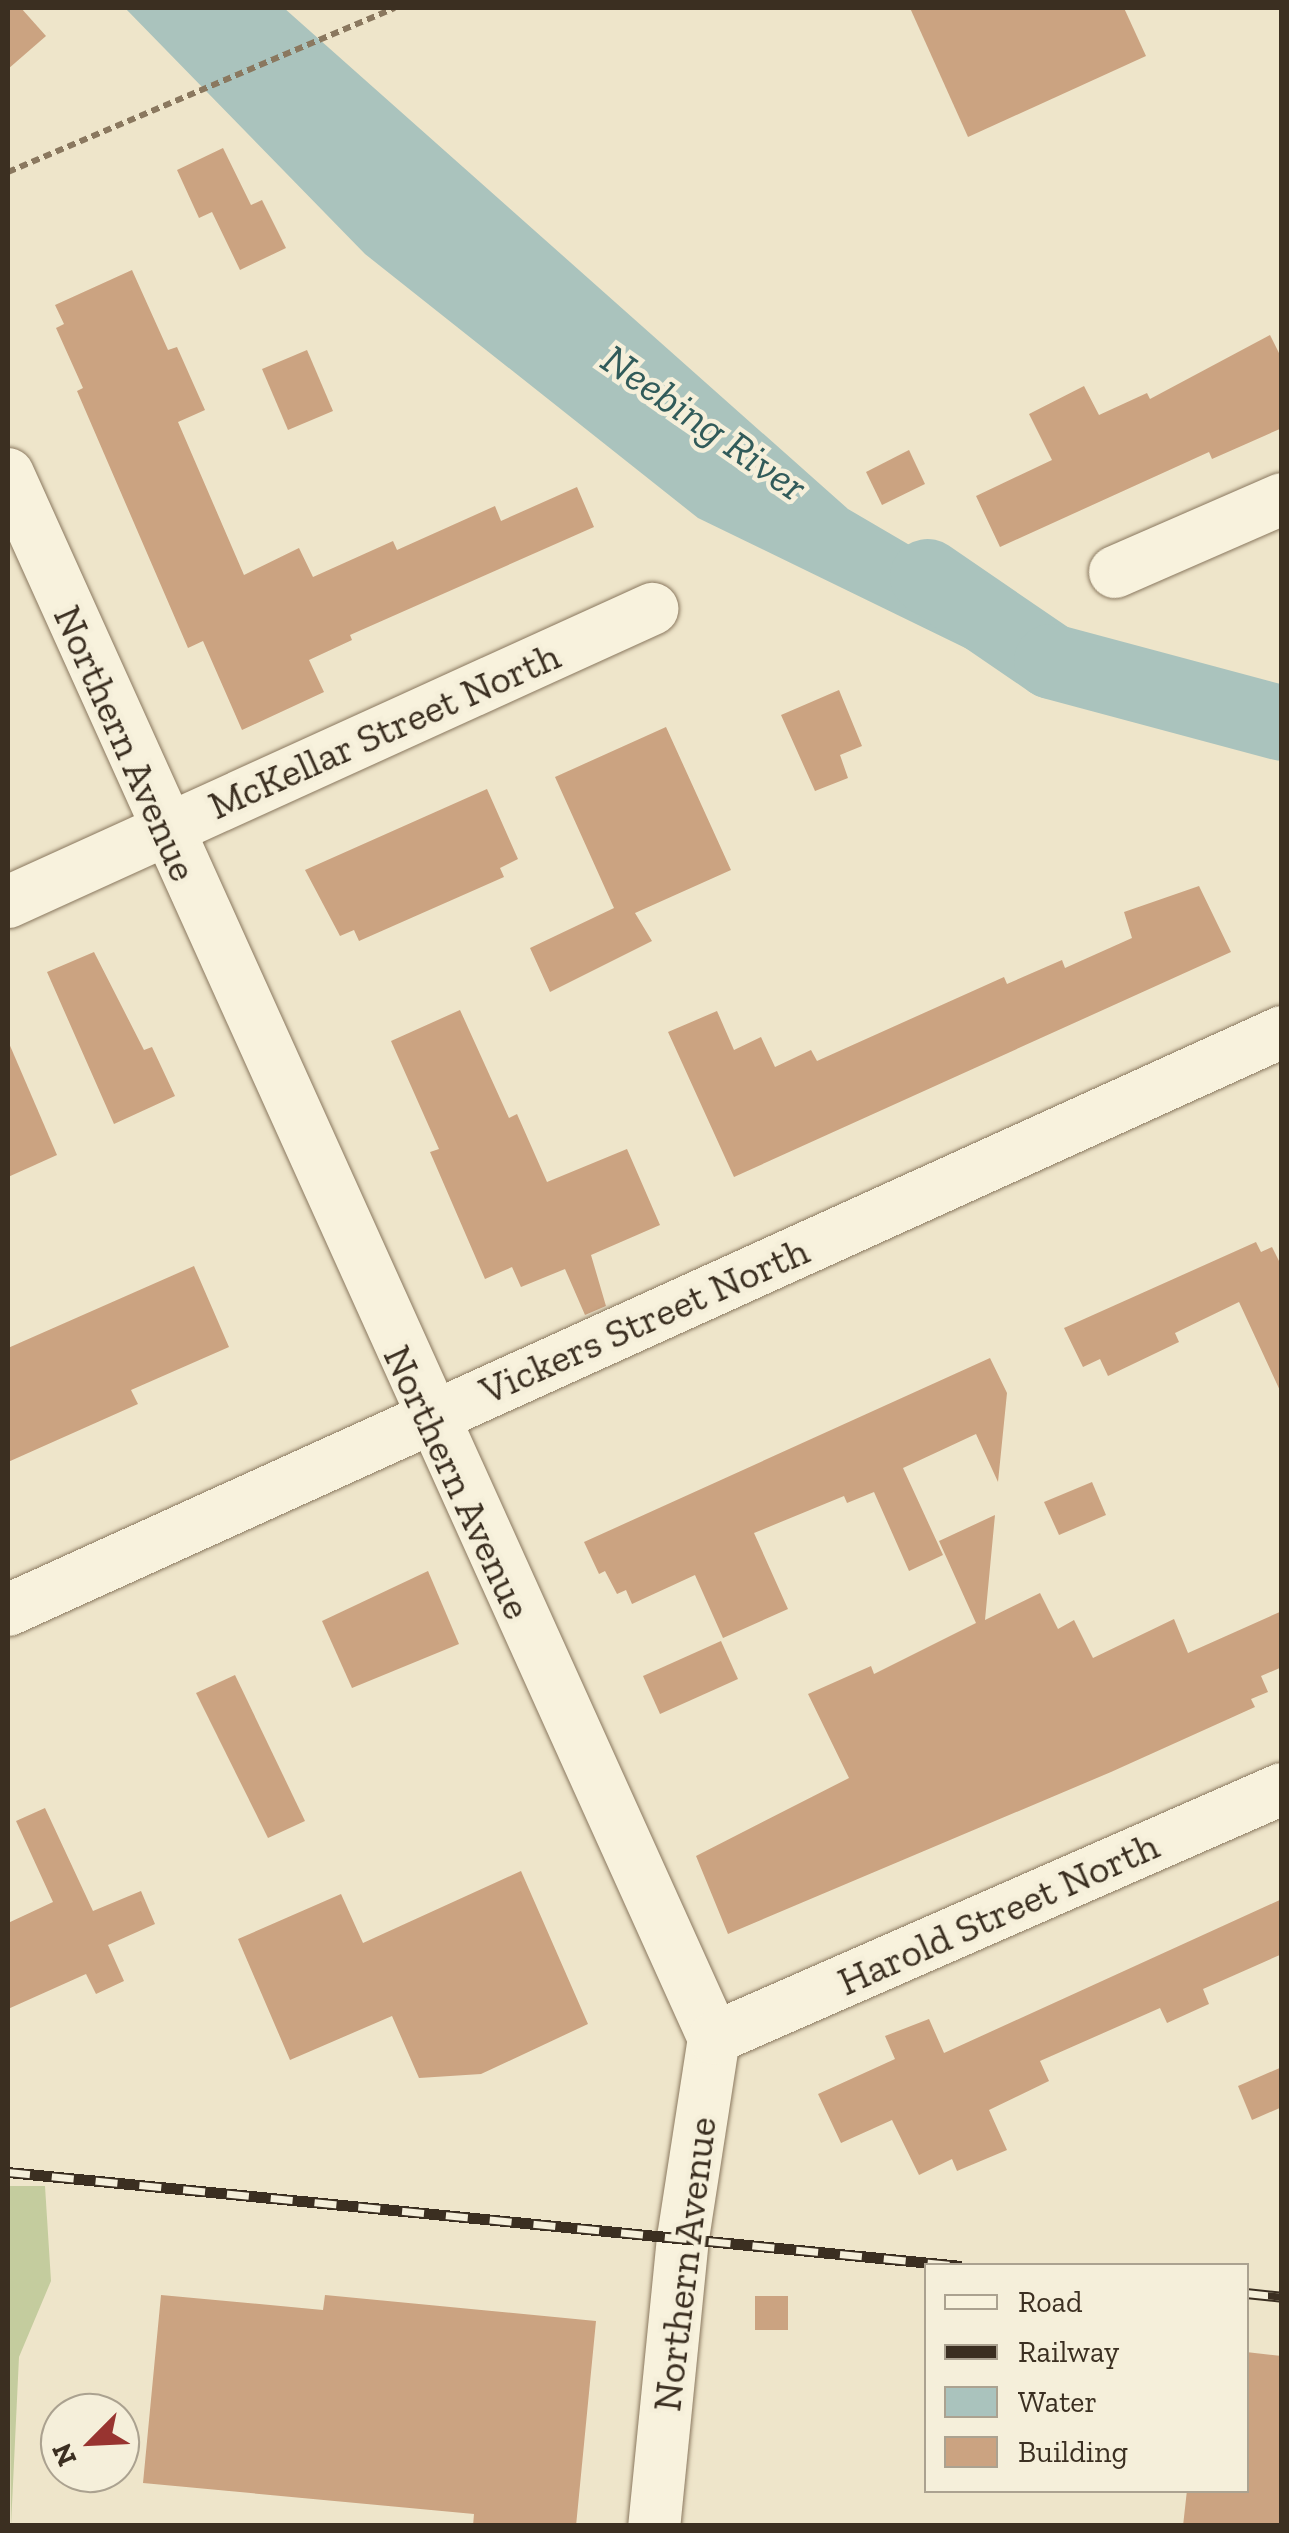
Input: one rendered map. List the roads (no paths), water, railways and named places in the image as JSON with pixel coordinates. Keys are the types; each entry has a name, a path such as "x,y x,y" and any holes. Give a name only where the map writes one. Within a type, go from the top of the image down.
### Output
{"street":[{"name":"Northern Avenue","path":"8,474 428,1418 714,2038 683,2238 654,2526"},
{"path":"1115,572 1282,499"},
{"name":"McKellar Street North","path":"8,902 652,608"},
{"name":"Vickers Street North","path":"8,1610 1282,1032"},
{"name":"Harold Street North","path":"714,2038 1282,1789"}],"water":[{"path":"125,8 284,8 848,509 1029,615 990,660 698,518 365,254"}],"waterway":[{"name":"Neebing River","path":"927,576 1051,661 1282,723"}],"railway":[{"path":"8,2172 931,2263"},
{"path":"1249,2293 1282,2297"}]}
